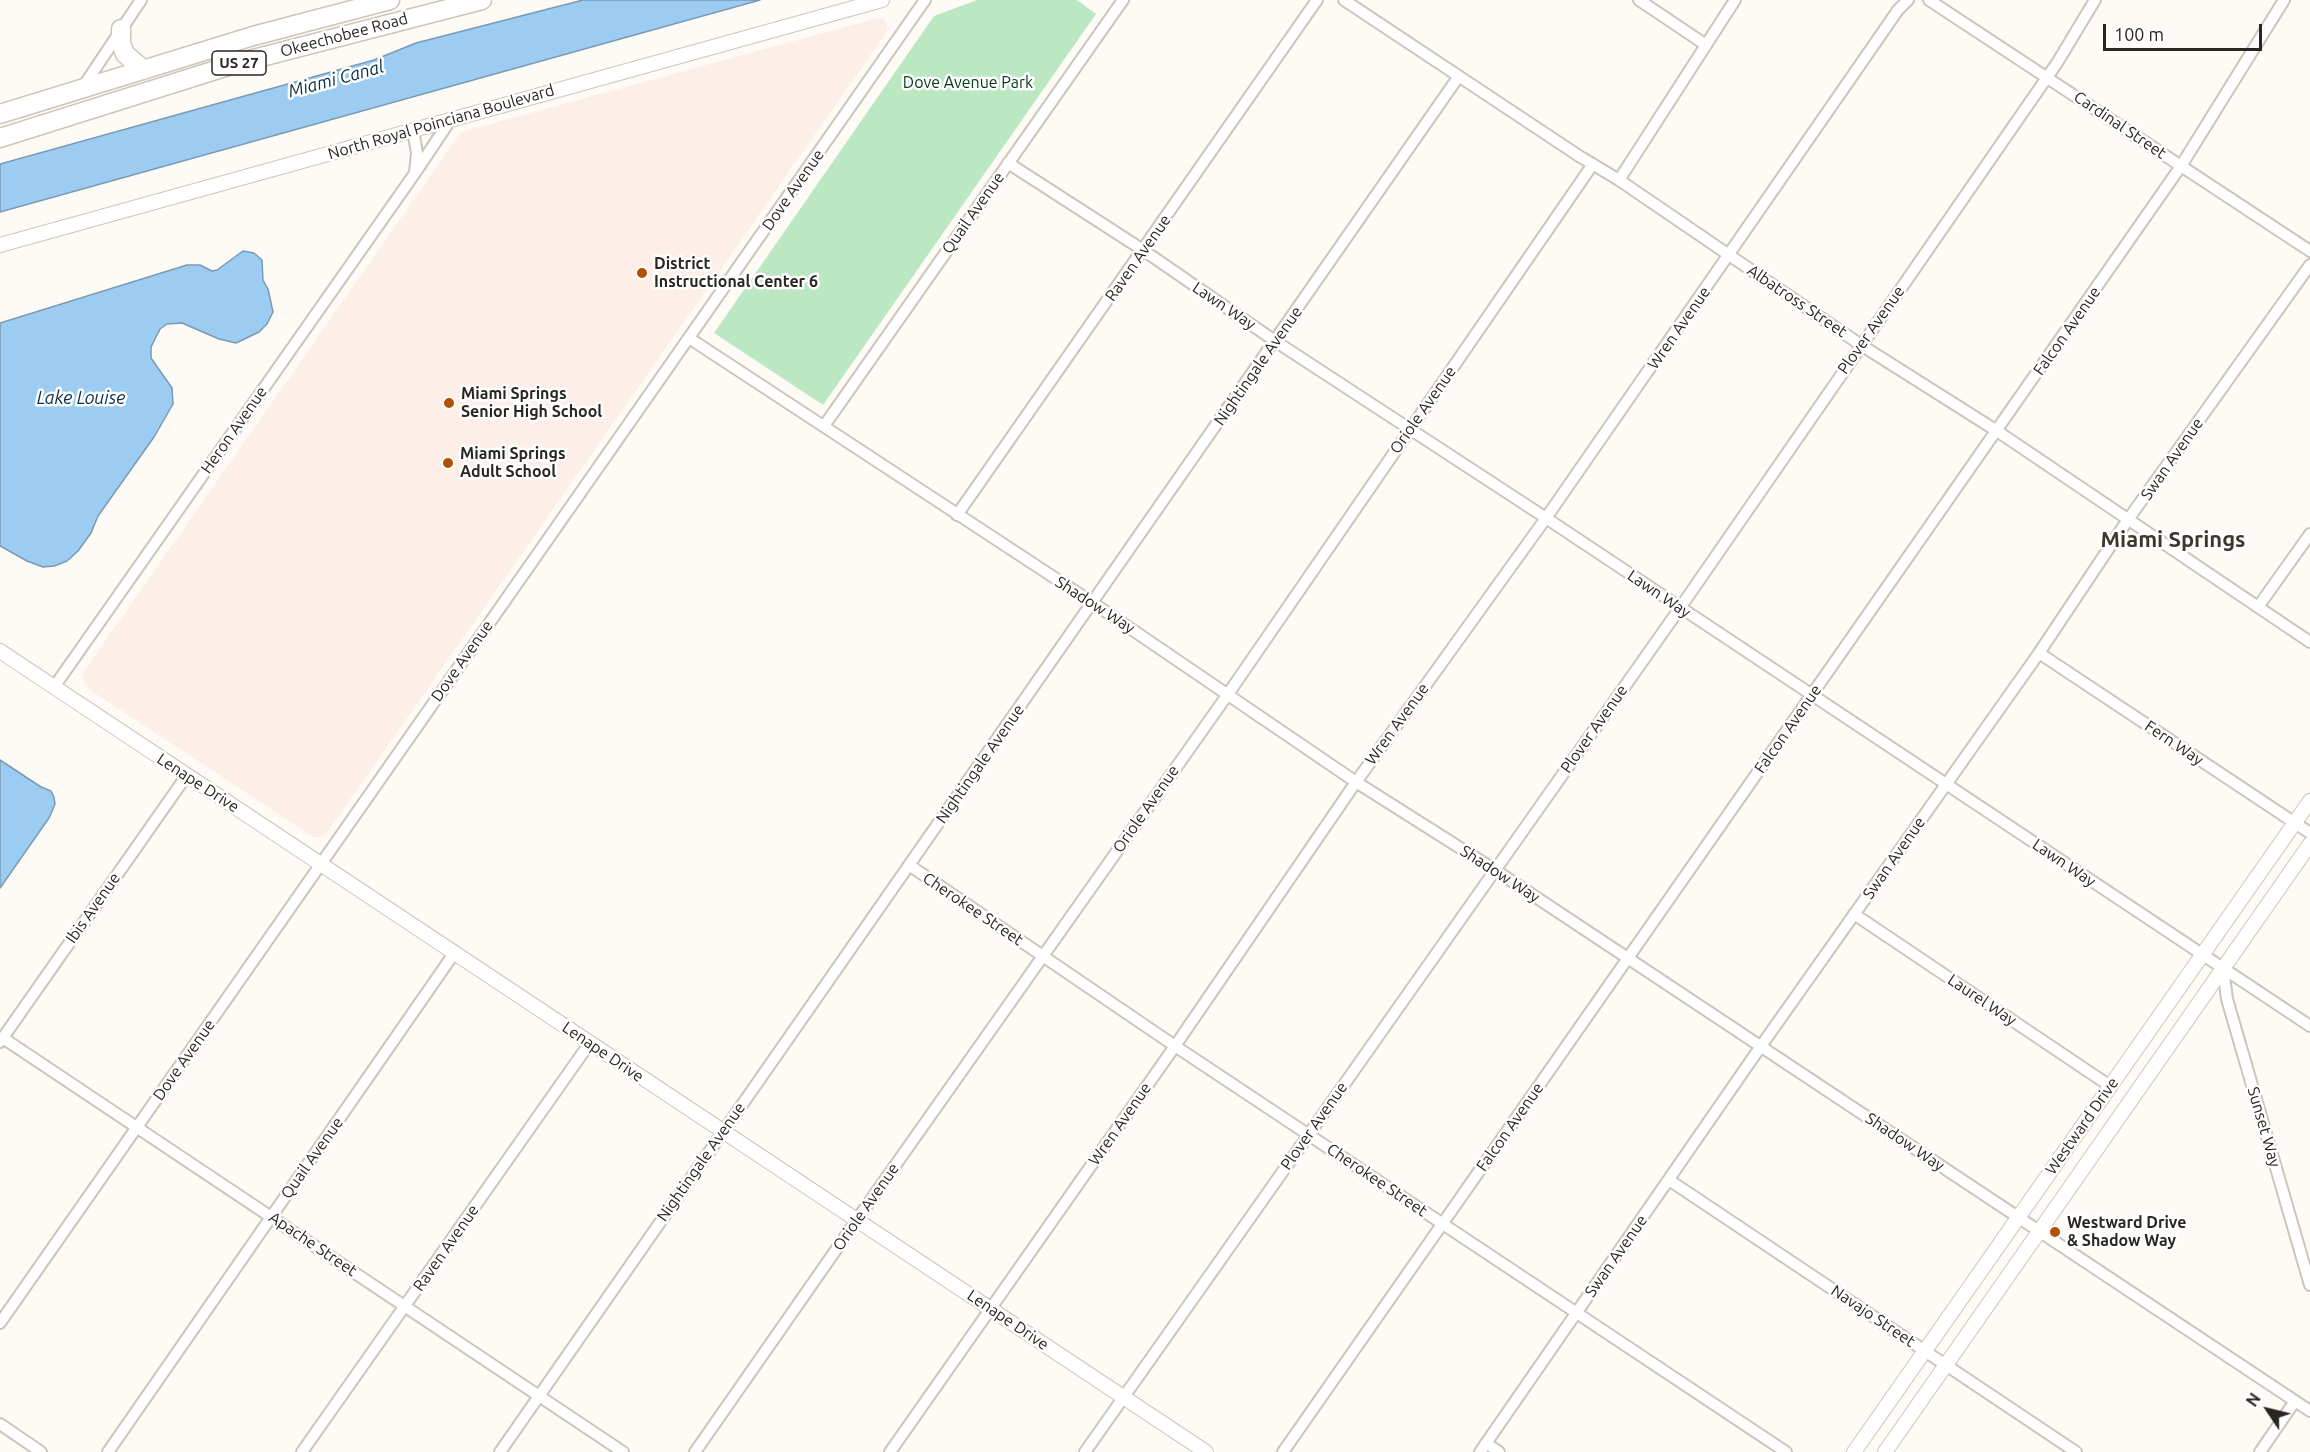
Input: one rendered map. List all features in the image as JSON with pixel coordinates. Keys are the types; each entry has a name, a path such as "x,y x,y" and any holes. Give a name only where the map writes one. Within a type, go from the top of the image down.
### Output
{"highway":[{"name":"Okeechobee Road","path":"0,114 253,36 390,0"},
{"name":"Okeechobee Road","path":"0,138 238,63 472,2"},
{"path":"121,29 121,43 125,54 144,70"},
{"path":"238,63 240,48 253,36"},
{"path":"45,124 69,105 82,89"}],"street":[{"path":"82,89 141,0"},
{"name":"North Royal Poinciana Boulevard","path":"0,245 882,0"},
{"name":"Dove Avenue","path":"0,1323 925,0"},
{"name":"Quail Avenue","path":"824,426 1123,0"},
{"name":"Raven Avenue","path":"957,515 1317,0"},
{"name":"Albatross Street","path":"1344,0 1619,180 1861,345 1997,431 2310,642"},
{"path":"1639,0 1706,45"},
{"path":"1619,180 1735,0"},
{"name":"Wren Avenue","path":"890,1452 1175,1046 1356,782 1546,518 1730,256 1898,10 1908,0"},
{"name":"Cardinal Street","path":"1929,0 2310,251"},
{"name":"Plover Avenue","path":"1085,1452 1680,609 2048,77 2095,0"},
{"name":"Falcon Avenue","path":"1283,1452 2181,166 2284,0"},
{"name":"Nightingale Avenue","path":"500,1452 1459,76"},
{"name":"Heron Avenue","path":"54,687 451,119"},
{"path":"412,130 417,153 415,173"},
{"name":"Lawn Way","path":"1008,163 1143,250 1275,341 1546,518 2310,1026"},
{"name":"Oriole Avenue","path":"695,1452 1228,694 1593,164"},
{"name":"Swan Avenue","path":"1483,1448 1761,1046 2039,653 2127,520 2310,265"},
{"name":"Shadow Way","path":"689,338 1093,603 1356,782 1495,870 2039,1233 2310,1410"},
{"path":"2258,607 2310,534"},
{"name":"Lenape Drive","path":"0,651 1206,1452"},
{"name":"Fern Way","path":"2039,653 2310,833"},
{"name":"Ibis Avenue","path":"1,1040 187,775"},
{"name":"Westward Drive","path":"1854,1452 2310,801"},
{"name":"Westward Drive","path":"1884,1452 2310,844"},
{"name":"Cherokee Street","path":"909,865 1175,1046 1786,1452"},
{"name":"Laurel Way","path":"1854,914 2110,1086"},
{"name":"Quail Avenue","path":"108,1452 455,952"},
{"name":"Sunset Way","path":"2223,968 2229,1008 2310,1285"},
{"name":"Apache Street","path":"1,1040 272,1216 623,1452"},
{"name":"Raven Avenue","path":"302,1452 589,1044"},
{"name":"Navajo Street","path":"1669,1180 2076,1452"},
{"path":"2260,1452 2295,1401"},
{"path":"0,1424 41,1452"},
{"path":"1483,1448 1499,1452"}],"shaded area":[{"name":"Miami Springs Senior High School","path":"878,18 884,19 888,30 326,834 313,837 90,690 84,683 82,674 461,132"}],"green space":[{"name":"Dove Avenue Park","path":"977,0 1077,0 1096,14 823,405 714,333 934,16"}],"water":[{"name":"Miami Canal","path":"583,0 760,0 0,212 0,164 374,60 416,43"},
{"name":"Lake Louise","path":"243,251 254,253 262,260 263,280 268,289 273,312 267,324 259,332 236,343 219,339 182,323 167,324 160,329 151,347 151,358 172,388 173,404 154,437 98,516 91,533 78,551 67,561 43,567 0,546 0,323 187,265 200,265 212,271 217,270"},
{"path":"0,760 51,791 55,804 49,818 0,888"}],"place":[{"name":"District Instructional Center 6","path":"642,273"},
{"name":"Miami Springs Senior High School","path":"449,403"},
{"name":"Miami Springs Adult School","path":"448,463"},
{"name":"Westward Drive & Shadow Way","path":"2055,1232"}],"district":[{"name":"Miami Springs","path":"2173,540"}]}
